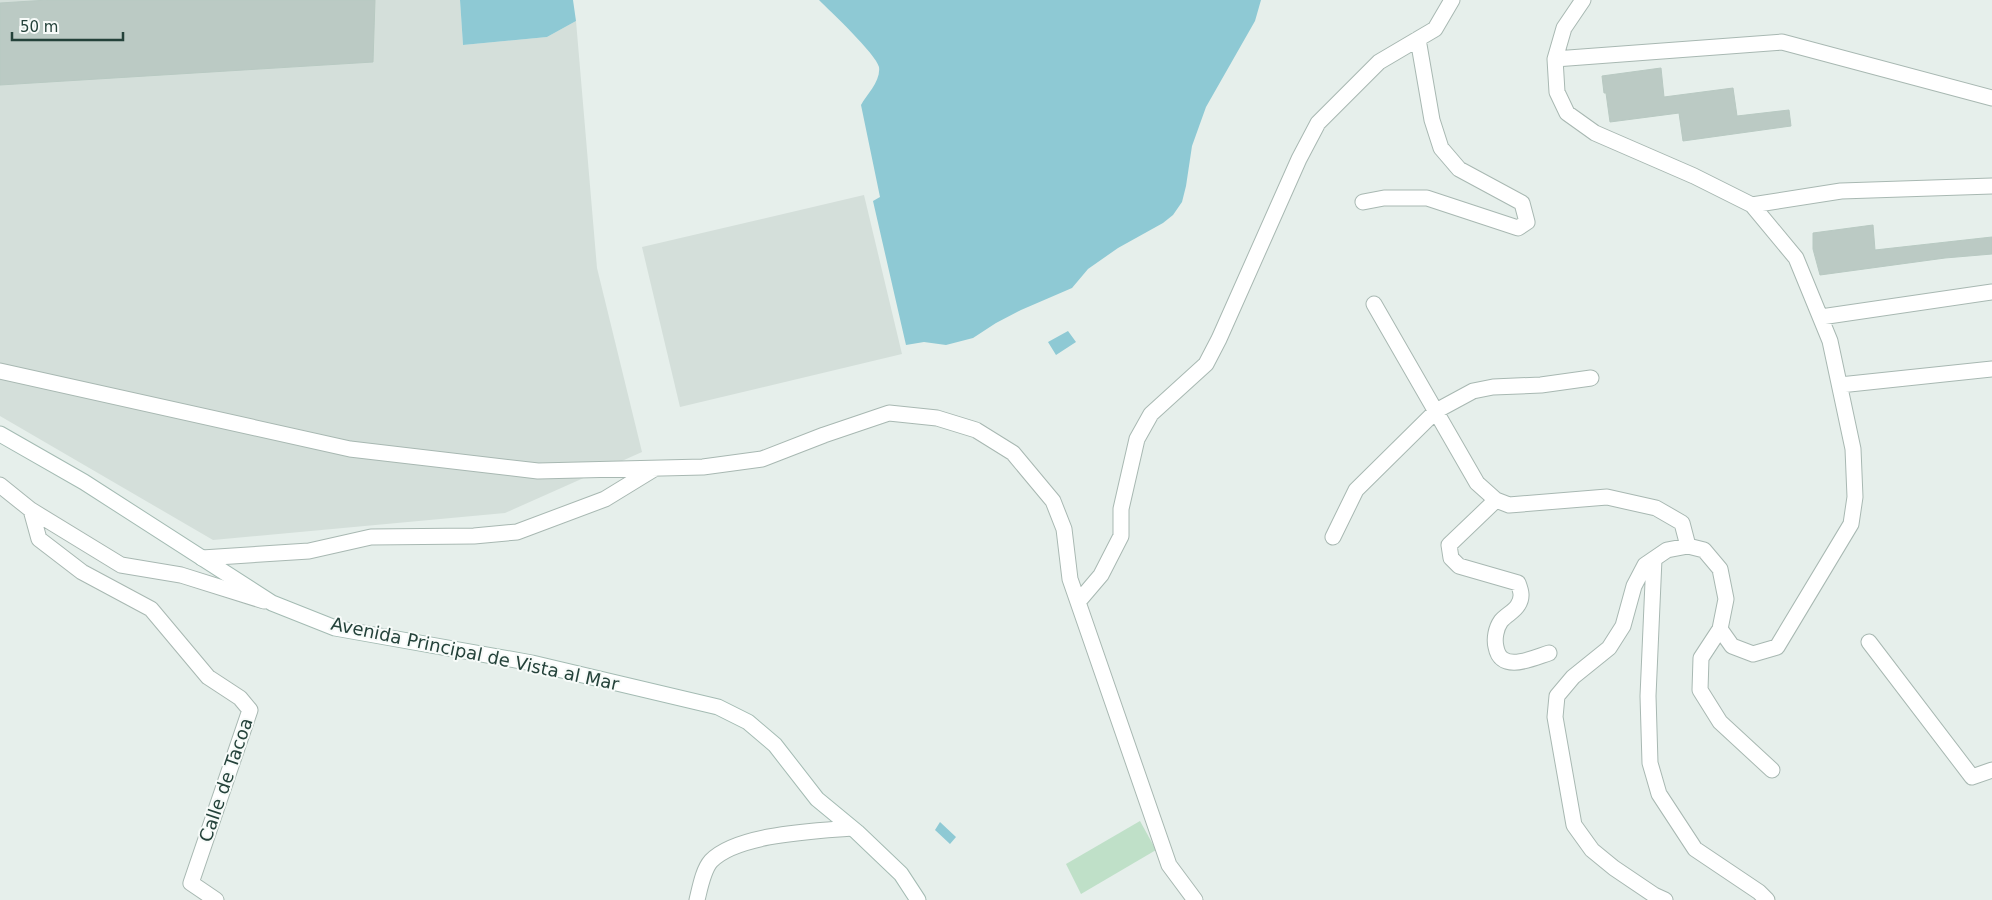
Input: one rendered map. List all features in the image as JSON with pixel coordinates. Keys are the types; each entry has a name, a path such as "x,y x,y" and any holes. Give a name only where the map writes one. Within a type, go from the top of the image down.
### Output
{"street":[{"path":"1078,602 1101,575 1122,536 1122,509 1137,439 1151,414 1206,364 1219,339 1299,159 1318,123 1379,62 1435,29 1452,0"},
{"path":"1584,0 1564,28 1554,58 1557,92 1567,113 1594,133 1694,176 1752,205 1796,258 1830,342 1840,385 1853,449 1856,497 1851,524 1777,647 1753,654 1732,646 1720,629"},
{"path":"1363,202 1384,198 1427,198 1518,228 1527,222 1522,203 1459,169 1440,148 1432,120 1418,39"},
{"path":"1554,58 1782,42 1992,98"},
{"path":"1752,205 1841,192 1992,186"},
{"path":"1821,317 1992,292"},
{"path":"1374,304 1477,483 1496,500 1509,505 1607,497 1656,508 1682,523 1688,546"},
{"path":"1840,385 1992,369"},
{"path":"0,371 350,449 538,470 703,467 762,459 824,434 889,413 937,418 976,430 1013,452 1053,501 1064,530 1070,579 1169,865 1190,898"},
{"path":"1333,537 1356,490 1436,411 1474,391 1493,387 1541,385 1591,378"},
{"name":"Avenida Principal de Vista al Mar","path":"0,434 84,482 272,603 335,628 532,664 718,707 748,722 775,745 817,799 901,874 918,900"},
{"path":"202,558 309,551 371,537 474,536 517,532 605,499 655,468"},
{"path":"0,485 31,510 121,564 181,575 272,603"},
{"path":"1496,500 1449,545 1451,558 1459,566 1518,582 1522,593 1518,606 1501,622 1494,638 1496,651 1502,659 1508,662 1518,662 1549,653"},
{"name":"Calle de Tacoa","path":"31,510 39,539 82,572 151,609 208,677 240,698 250,710 192,883 216,900"},
{"path":"1665,900 1654,895 1614,868 1592,850 1574,825 1554,716 1557,696 1573,677 1609,648 1623,626 1634,586 1645,565 1667,550 1688,546 1704,550 1720,569 1726,599 1720,629 1702,658 1700,690 1720,722 1772,770"},
{"path":"1654,559 1648,696 1650,763 1660,794 1695,849 1759,892 1767,900"},
{"path":"1869,642 1972,778 1992,770"},
{"path":"696,900 701,882 710,862 725,851 773,835 851,828"}],"shaded area":[{"path":"0,0 460,0 463,45 547,37 576,21 597,268 642,452 505,513 213,540 0,416"},
{"path":"864,195 902,354 680,407 642,247"}],"green space":[{"path":"1140,821 1156,850 1081,894 1066,864"}],"water":[{"path":"460,0 573,0 576,21 547,37 463,45"},
{"path":"819,0 1261,0 1255,21 1206,107 1192,146 1182,202 1173,215 1163,223 1118,248 1088,269 1072,288 1021,310 973,338 946,345 924,342 906,345 873,201 880,197 861,105 876,82 879,67 862,43"},
{"path":"1068,331 1076,342 1056,355 1048,342"},
{"path":"940,822 956,837 950,844 935,830"}],"building":[{"path":"48,0 375,0 373,62 0,85 0,3"},
{"path":"1661,68 1664,97 1733,88 1737,116 1789,110 1791,126 1683,141 1679,113 1610,122 1602,76"},
{"path":"1873,225 1875,250 1992,237 1992,254 1945,258 1820,275 1813,249 1813,233"}]}
